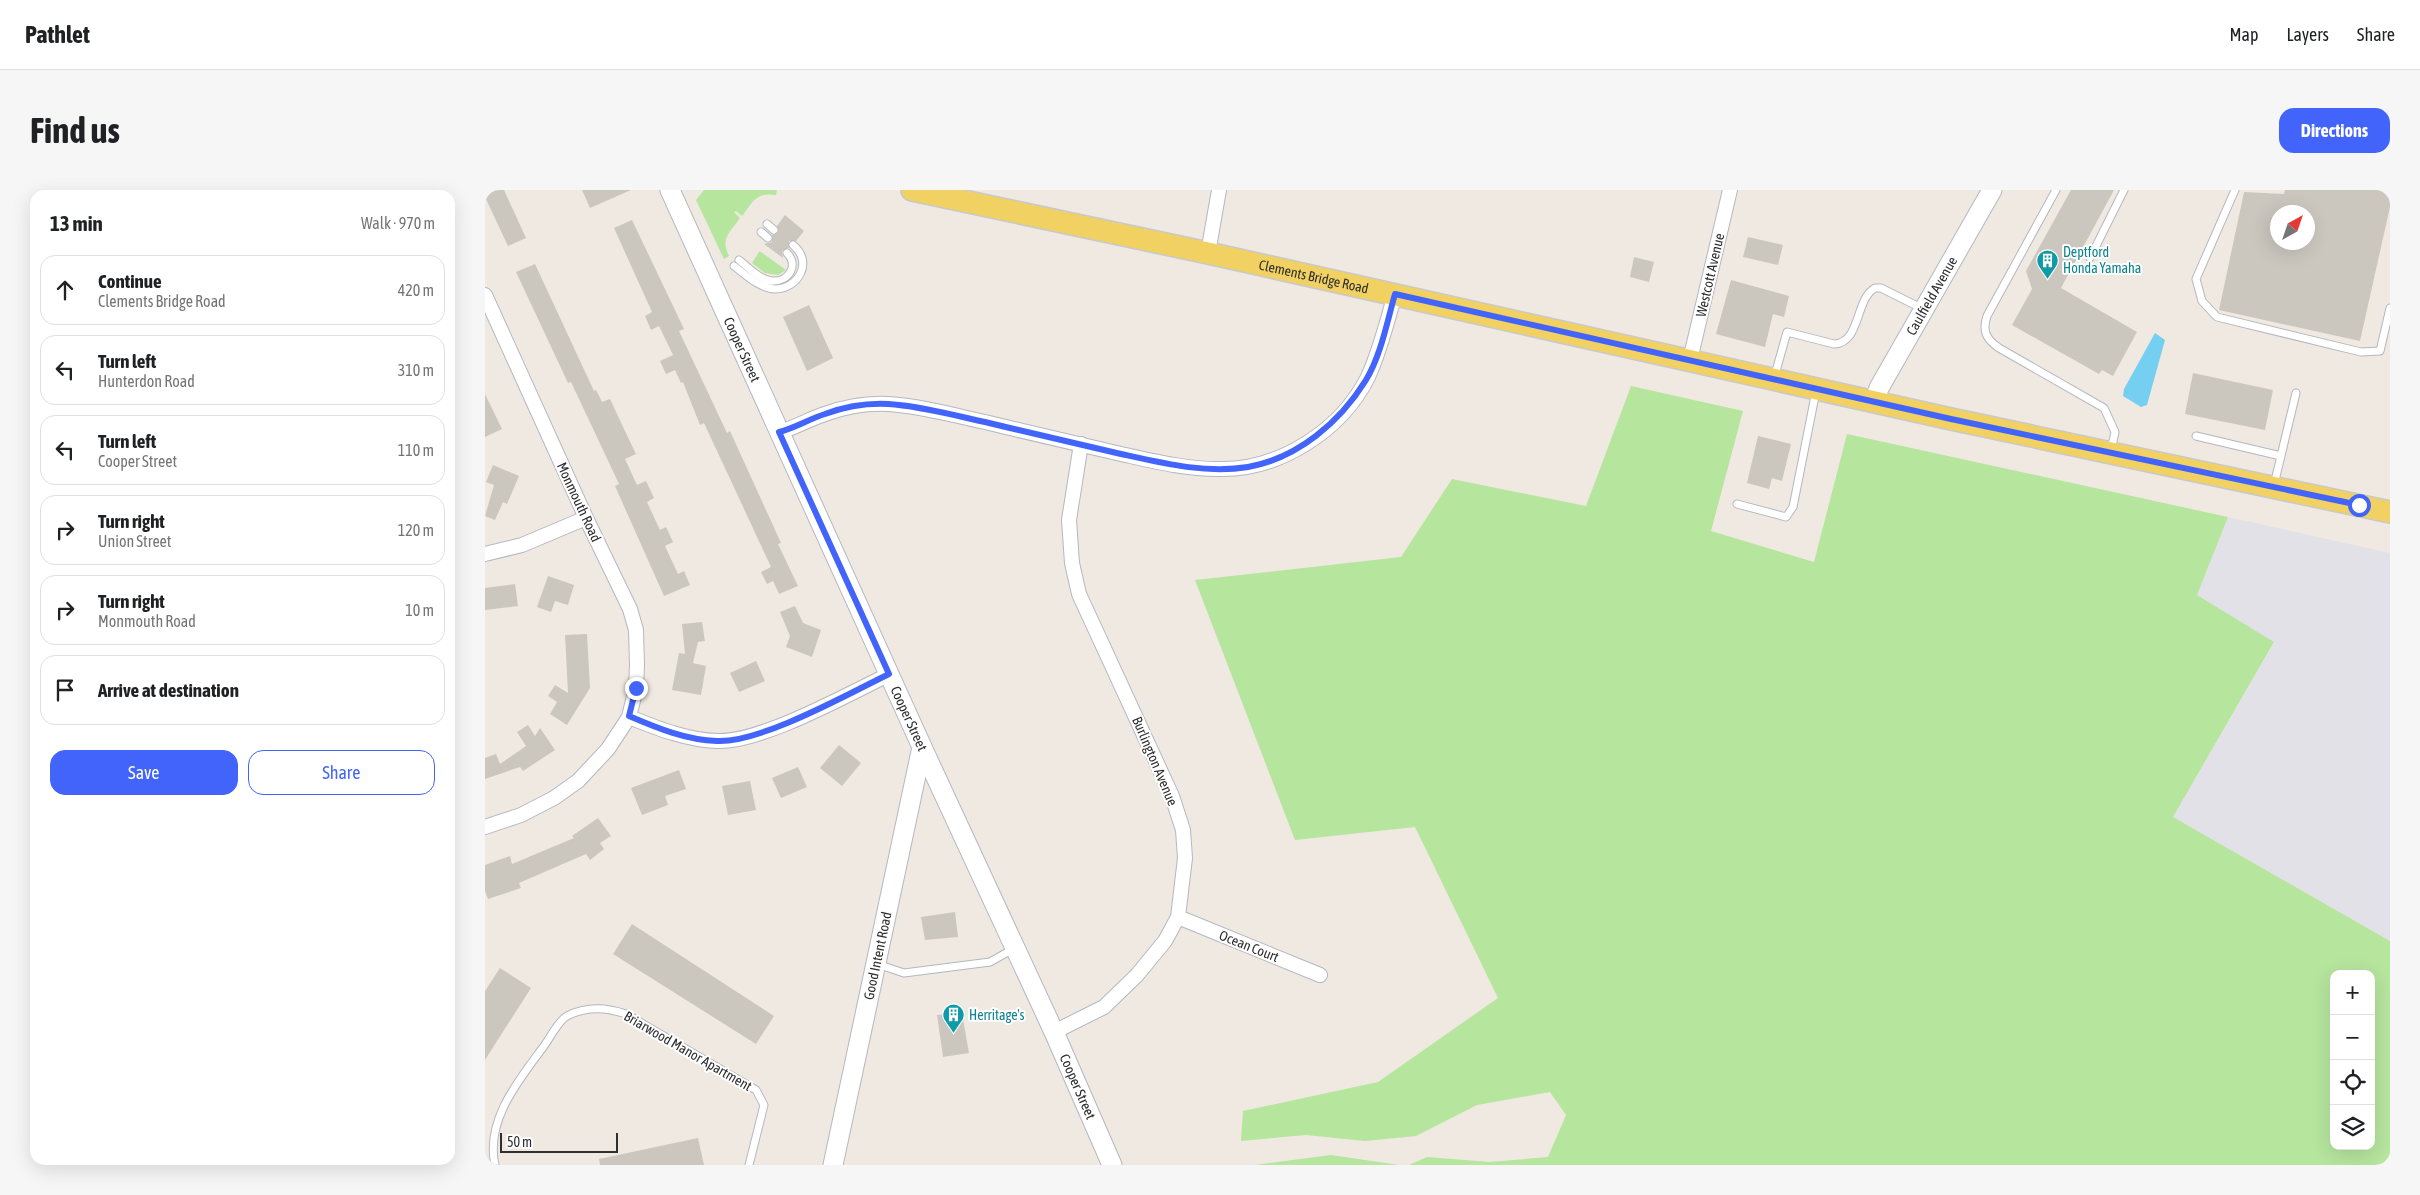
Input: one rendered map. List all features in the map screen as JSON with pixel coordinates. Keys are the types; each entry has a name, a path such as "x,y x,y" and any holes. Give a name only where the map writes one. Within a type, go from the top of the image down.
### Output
{"main road":[{"name":"Cooper Street","path":"670,190 922,747 1054,1032 1112,1165"},
{"name":"Clements Bridge Road","path":"912,190 1395,294 2110,454 2390,512"},
{"name":"Caulfield Avenue","path":"1874,402 1879,388 1992,190"},
{"name":"Good Intent Road","path":"833,1165 922,747"}],"street":[{"path":"1208,253 1219,190"},
{"name":"Westcott Avenue","path":"1690,360 1730,190"},
{"path":"779,432 851,406 887,404 957,416 1167,464 1218,469 1248,467 1271,461 1303,445 1329,427 1349,404 1367,379 1376,358 1395,294"},
{"name":"Monmouth Road","path":"485,295 586,518 630,609 636,630 636,688 629,716 607,749 578,781 554,798 521,816 485,827"},
{"name":"Burlington Avenue","path":"1054,1032 1104,1007 1143,968 1165,941 1178,917 1185,858 1183,830 1172,796 1082,600 1072,563 1069,540 1069,505 1081,444"},
{"path":"485,554 522,545 586,518"},
{"path":"629,716 668,732 718,742 750,736 797,718 889,674"},
{"name":"Ocean Court","path":"1178,917 1320,975"}],"lane":[{"path":"2057,190 1987,316 1985,333 1989,341 1999,348 2104,408 2115,432 2110,454"},
{"path":"2090,258 2124,190"},
{"path":"2235,190 2196,279 2202,301 2217,317 2361,352 2380,351 2390,308"},
{"path":"767,224 774,230"},
{"path":"761,232 768,238"},
{"path":"787,253 793,260 793,269 788,275 777,280 763,278 736,263 758,284 776,289 787,286 801,271 804,261 801,251 793,245"},
{"path":"1774,379 1787,332 1834,344 1841,344 1855,326 1868,294 1875,288 1881,288 1923,310"},
{"path":"1737,504 1786,517 1793,507 1817,388"},
{"path":"2274,487 2296,393"},
{"path":"2195,436 2281,456"},
{"path":"876,964 904,974 991,962 1015,948"},
{"name":"Briarwood Manor Apartment","path":"495,1165 491,1151 493,1132 504,1100 565,1017 588,1008 609,1008 626,1014 756,1090 764,1105 749,1165"}],"shaded area":[{"path":"2228,517 2390,553 2390,941 2173,817 2274,643 2197,595"}],"green space":[{"path":"704,190 777,190 776,195 763,195 755,199 742,216 736,211 734,212 740,218 727,236 726,250 729,256 724,259 696,200"},
{"path":"759,252 786,270 778,275 765,273 752,263"},
{"path":"1631,386 1743,411 1711,531 1814,562 1847,434 2228,517 2197,595 2274,642 2173,817 2390,941 2390,1165 1409,1165 1427,1157 1490,1162 1548,1157 1566,1115 1550,1092 1477,1105 1416,1136 1365,1141 1306,1135 1241,1141 1243,1111 1378,1082 1498,998 1415,827 1295,840 1195,580 1401,557 1452,479 1586,506"},
{"path":"1331,1155 1399,1165 1254,1165"}],"water":[{"path":"2155,333 2165,340 2147,405 2141,407 2123,396 2124,389"}],"building":[{"path":"485,190 504,190 526,238 508,246 485,197"},
{"path":"582,190 631,190 590,208"},
{"name":"Deptford Honda Yamaha","path":"2071,190 2114,190 2061,288 2137,332 2113,376 2102,370 2099,374 2012,325 2032,289 2026,271"},
{"path":"2285,190 2390,190 2390,207 2360,341 2219,310 2244,192 2284,194"},
{"path":"785,215 804,231 796,241 789,241 789,248 782,251 783,258 764,244 772,242 772,235 778,233 777,226"},
{"path":"632,220 684,329 679,331 727,433 730,431 781,543 778,544 798,586 779,594 773,581 767,584 761,572 771,567 704,423 700,425 683,382 681,383 675,370 666,374 660,361 673,355 659,326 651,330 645,316 652,312 614,228"},
{"path":"1748,237 1783,245 1778,265 1743,257"},
{"path":"1634,257 1654,262 1649,282 1630,277"},
{"path":"535,264 594,391 596,390 602,402 610,399 636,454 625,459 637,485 646,481 654,498 647,502 660,530 666,527 673,542 665,546 678,574 684,571 690,585 664,596 615,486 619,484 571,382 568,383 516,272"},
{"path":"1731,280 1789,296 1784,317 1773,314 1765,347 1716,334"},
{"path":"809,305 833,358 807,371 783,317"},
{"path":"2193,373 2273,390 2265,430 2185,414"},
{"path":"485,394 502,429 485,437"},
{"path":"1758,436 1791,444 1782,481 1772,478 1769,489 1747,483"},
{"path":"493,465 519,476 507,504 503,502 495,520 485,516 494,485 486,482"},
{"path":"548,576 574,585 568,605 555,601 551,612 537,607"},
{"path":"515,584 518,606 485,610 485,588"},
{"path":"795,606 803,623 821,630 812,657 786,647 790,636 780,612"},
{"path":"702,622 705,641 698,642 693,663 706,666 701,695 672,690 679,653 685,654 682,624"},
{"path":"587,634 590,688 567,725 550,714 557,702 548,696 555,685 568,693 565,635"},
{"path":"756,661 765,681 739,692 730,673"},
{"path":"528,725 535,736 540,728 555,750 523,771 520,767 485,779 485,758 496,754 500,764 526,746 517,732"},
{"path":"839,745 861,763 842,786 820,768"},
{"path":"798,767 807,787 781,798 772,778"},
{"path":"679,770 686,789 665,796 668,805 642,815 631,788"},
{"path":"750,781 756,810 728,815 722,786"},
{"path":"598,818 611,836 600,843 604,849 590,860 586,854 519,883 521,888 488,899 485,891 485,865 510,856 512,864 574,838 572,836"},
{"path":"955,912 958,937 925,940 921,917"},
{"path":"632,924 774,1016 756,1044 613,954"},
{"path":"500,968 531,988 485,1060 485,991"},
{"name":"Herritage's","path":"962,1013 969,1053 943,1057 937,1015"},
{"path":"698,1138 704,1165 600,1165 599,1159"}],"place":[{"name":"Deptford Honda Yamaha","path":"2047,279"},
{"name":"Herritage's","path":"953,1034"}],"route":[{"path":"636,688 629,716 668,732 718,742 750,736 797,718 889,674 779,432 795,428 823,414 851,406 887,404 957,416 1167,464 1218,469 1248,467 1271,461 1303,445 1329,427 1349,404 1367,379 1376,358 1395,294 2110,454 2359,505"}]}
